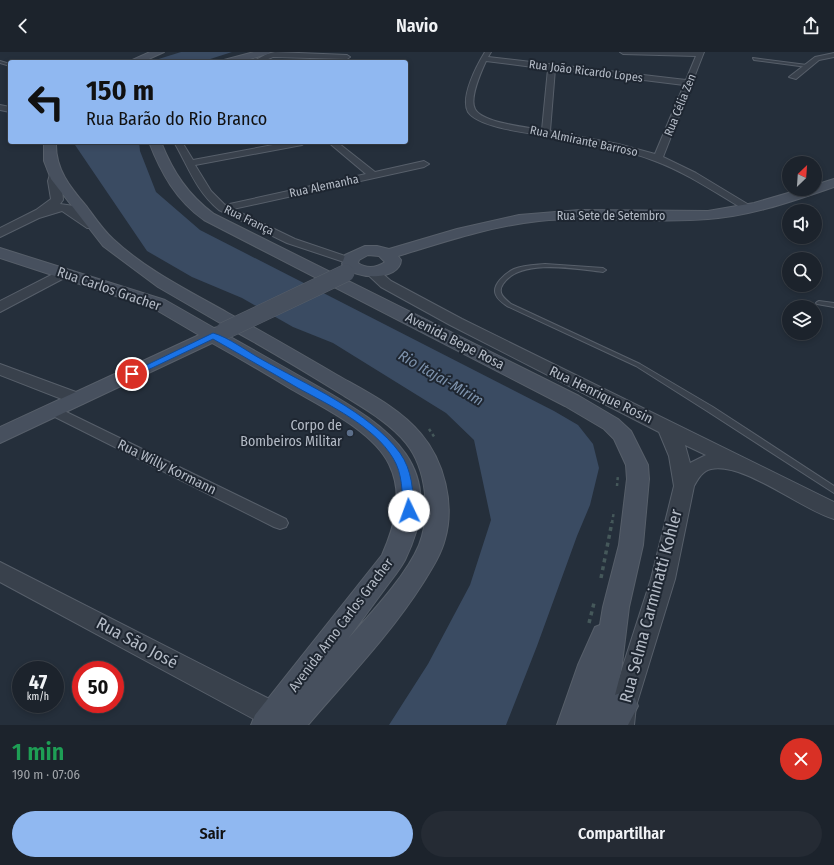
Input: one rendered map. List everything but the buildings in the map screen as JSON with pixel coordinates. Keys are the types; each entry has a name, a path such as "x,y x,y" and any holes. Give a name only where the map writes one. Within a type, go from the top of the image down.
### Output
{"main road":[{"path":"138,60 159,52"},
{"path":"238,60 267,54"},
{"path":"50,144 49,160 55,174 92,225 107,242 137,266 168,286 279,349 374,406 414,439 430,466 436,495 435,532 424,561 397,599 359,647 276,722"},
{"name":"Avenida Bepe Rosa","path":"157,144 178,188 196,208 208,217 572,401 610,424 623,436 637,465 638,479 631,546 603,598 592,665 572,725"},
{"name":"Rua Sete de Setembro","path":"388,254 492,224 528,218 593,214 701,216 749,208 834,183"},
{"path":"0,436 218,333 350,267 372,272 390,266 393,260 388,254 377,251 365,251 354,255 350,267"},
{"name":"Rua Carlos Gracher","path":"0,253 159,304 218,333"},
{"name":"Avenida Arno Carlos Gracher","path":"218,333 369,427 388,444 397,456 404,470 407,487 409,511 404,532 392,560 276,722"},
{"name":"Avenida Bepe Rosa","path":"591,725 607,672 603,598"}],"street":[{"path":"258,60 267,54 280,52"},
{"path":"623,52 701,53"},
{"name":"Rua Célia Zen","path":"658,158 701,53"},
{"path":"813,53 834,55"},
{"path":"267,54 347,57"},
{"name":"Rua João Ricardo Lopes","path":"486,55 552,67 689,83"},
{"name":"Rua Almirante Barroso","path":"486,55 474,80 470,104 472,111 477,116 489,121 658,158 749,208"},
{"path":"793,77 817,58 834,55"},
{"path":"546,133 552,67"},
{"name":"Rua França","path":"179,144 203,189 223,208 260,227 350,267"},
{"path":"189,164 292,144"},
{"name":"Rua Alemanha","path":"334,144 373,175"},
{"path":"373,175 424,164"},
{"path":"0,233 52,206 57,200 57,192 53,181 55,174"},
{"name":"Rua Alemanha","path":"223,208 373,175"},
{"path":"37,215 64,208 70,209 92,225"},
{"name":"Rua França","path":"305,246 335,250 365,251"},
{"name":"Rua Henrique Rosin","path":"372,272 382,282 408,297 834,511"},
{"path":"0,307 63,273"},
{"path":"0,369 78,399"},
{"name":"Rua Willy Kormann","path":"54,411 280,523"},
{"name":"Rua Selma Carminatti Kohler","path":"667,428 674,440 679,454 684,486"},
{"name":"Rua Selma Carminatti Kohler","path":"619,718 663,579 684,486 691,472 706,462 718,461 738,464"},
{"name":"Rua São José","path":"0,571 276,722"}],"lane":[{"path":"754,60 807,66"},
{"path":"603,270 548,266 523,268 506,274 497,291 499,298 509,305 638,365 710,409 834,490"},
{"path":"822,303 834,305"}],"path":[{"path":"616,488 618,470"},
{"path":"588,624 603,598 614,509"}],"water":[{"path":"181,52 232,52 207,60 155,60"},
{"name":"Rio Itajaí-Mirim","path":"74,144 139,144 140,151 156,192 200,230 554,411 578,425 593,444 599,468 590,505 506,725 389,725 428,664 470,585 491,520 474,440 446,413 333,343 293,327 242,298 192,277 147,251"}],"place":[{"name":"Corpo de Bombeiros Militar","path":"350,433"}],"route":[{"path":"132,374 213,336 323,397 369,427 388,444 397,456 404,470 409,511"}]}
